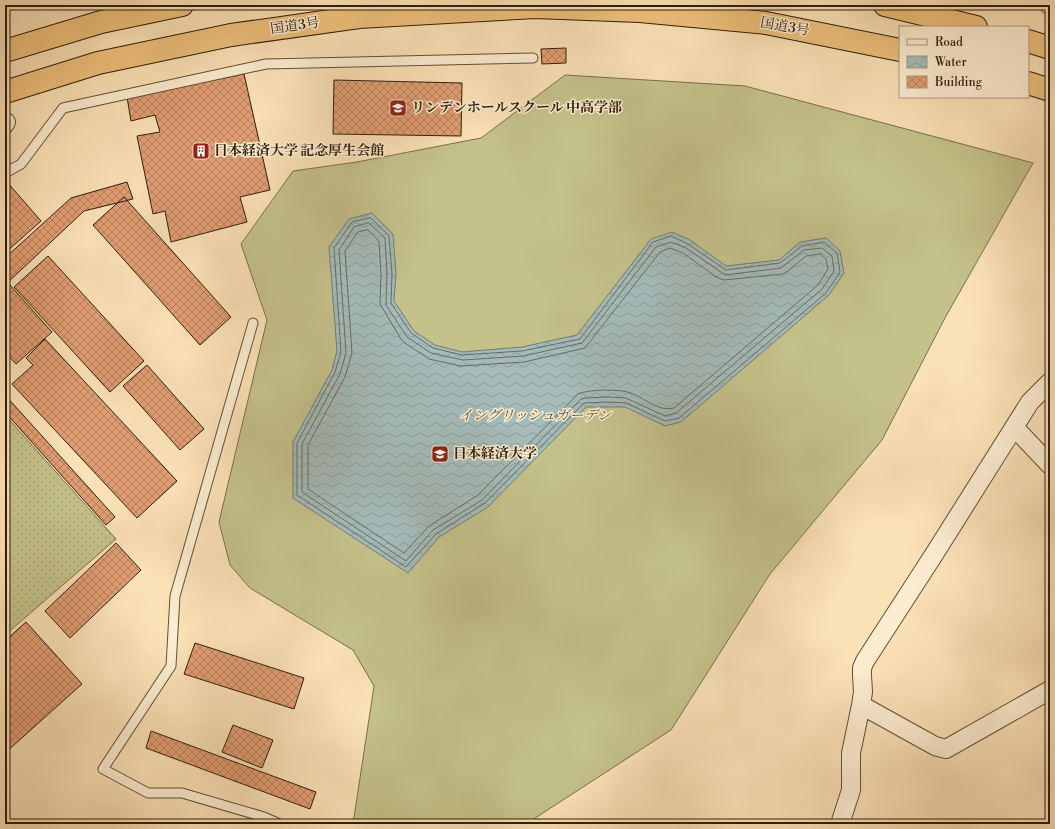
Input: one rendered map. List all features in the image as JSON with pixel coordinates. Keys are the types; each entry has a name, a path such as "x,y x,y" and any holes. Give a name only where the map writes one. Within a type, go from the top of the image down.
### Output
{"highway":[{"path":"5,51 101,22 182,5"},
{"path":"885,5 972,26"},
{"name":"国道3号","path":"5,92 98,63 231,35 359,17 535,7 640,11 766,23 899,50"},
{"path":"1029,41 1050,48"},
{"path":"1029,83 1050,90"}],"street":[{"path":"840,824 851,790 851,753 862,705 862,668 865,661 1030,402 1050,382"},
{"path":"1014,427 1050,465"},
{"path":"862,705 935,746 946,749 1050,690"}],"lane":[{"path":"5,173 21,164 63,108 204,77 266,64 533,58"},
{"path":"253,323 175,596 171,666 103,769 148,792 182,793 264,817 280,824"}],"green space":[{"name":"イングリッシュガーデン","path":"565,75 745,86 1033,163 946,316 882,440 770,574 671,730 526,824 353,824 374,686 353,650 250,588 230,565 219,522 267,320 241,244 293,171 357,162 481,138"},
{"path":"5,415 116,539 5,635"}],"water":[{"path":"372,213 393,234 396,274 394,301 414,331 435,345 462,352 522,347 577,335 651,239 672,232 690,240 726,266 779,260 800,242 826,238 840,251 844,273 829,295 681,422 665,426 625,407 586,407 488,507 439,537 408,573 293,498 293,442 332,370 337,351 329,247 349,219"}],"building":[{"path":"566,48 566,63 542,64 541,49"},
{"name":"日本経済大学 記念厚生会館","path":"244,74 270,190 240,197 247,222 171,242 165,211 153,214 137,136 160,132 155,115 131,121 127,97"},
{"name":"リンデンホールスクール 中高学部","path":"334,80 462,83 461,136 333,134"},
{"path":"7,182 41,221 5,253 5,184"},
{"path":"127,182 133,199 84,211 5,285 5,258 71,198"},
{"path":"124,197 231,317 200,345 93,225"},
{"path":"48,256 144,361 110,392 14,287"},
{"path":"9,284 52,332 16,364 5,352 5,288"},
{"path":"45,339 177,481 137,518 12,384 33,365 26,358"},
{"path":"147,365 204,429 180,450 123,386"},
{"path":"5,395 115,517 106,525 5,412"},
{"path":"116,543 141,570 70,638 45,611"},
{"path":"26,622 82,684 5,753 5,641"},
{"path":"195,643 304,678 294,709 184,674"},
{"path":"233,725 273,740 262,768 222,752"},
{"path":"151,731 316,792 310,809 146,748"}],"place":[{"name":"リンデンホールスクール 中高学部","path":"398,108"},
{"name":"日本経済大学 記念厚生会館","path":"201,151"},
{"name":"日本経済大学","path":"440,454"}]}
